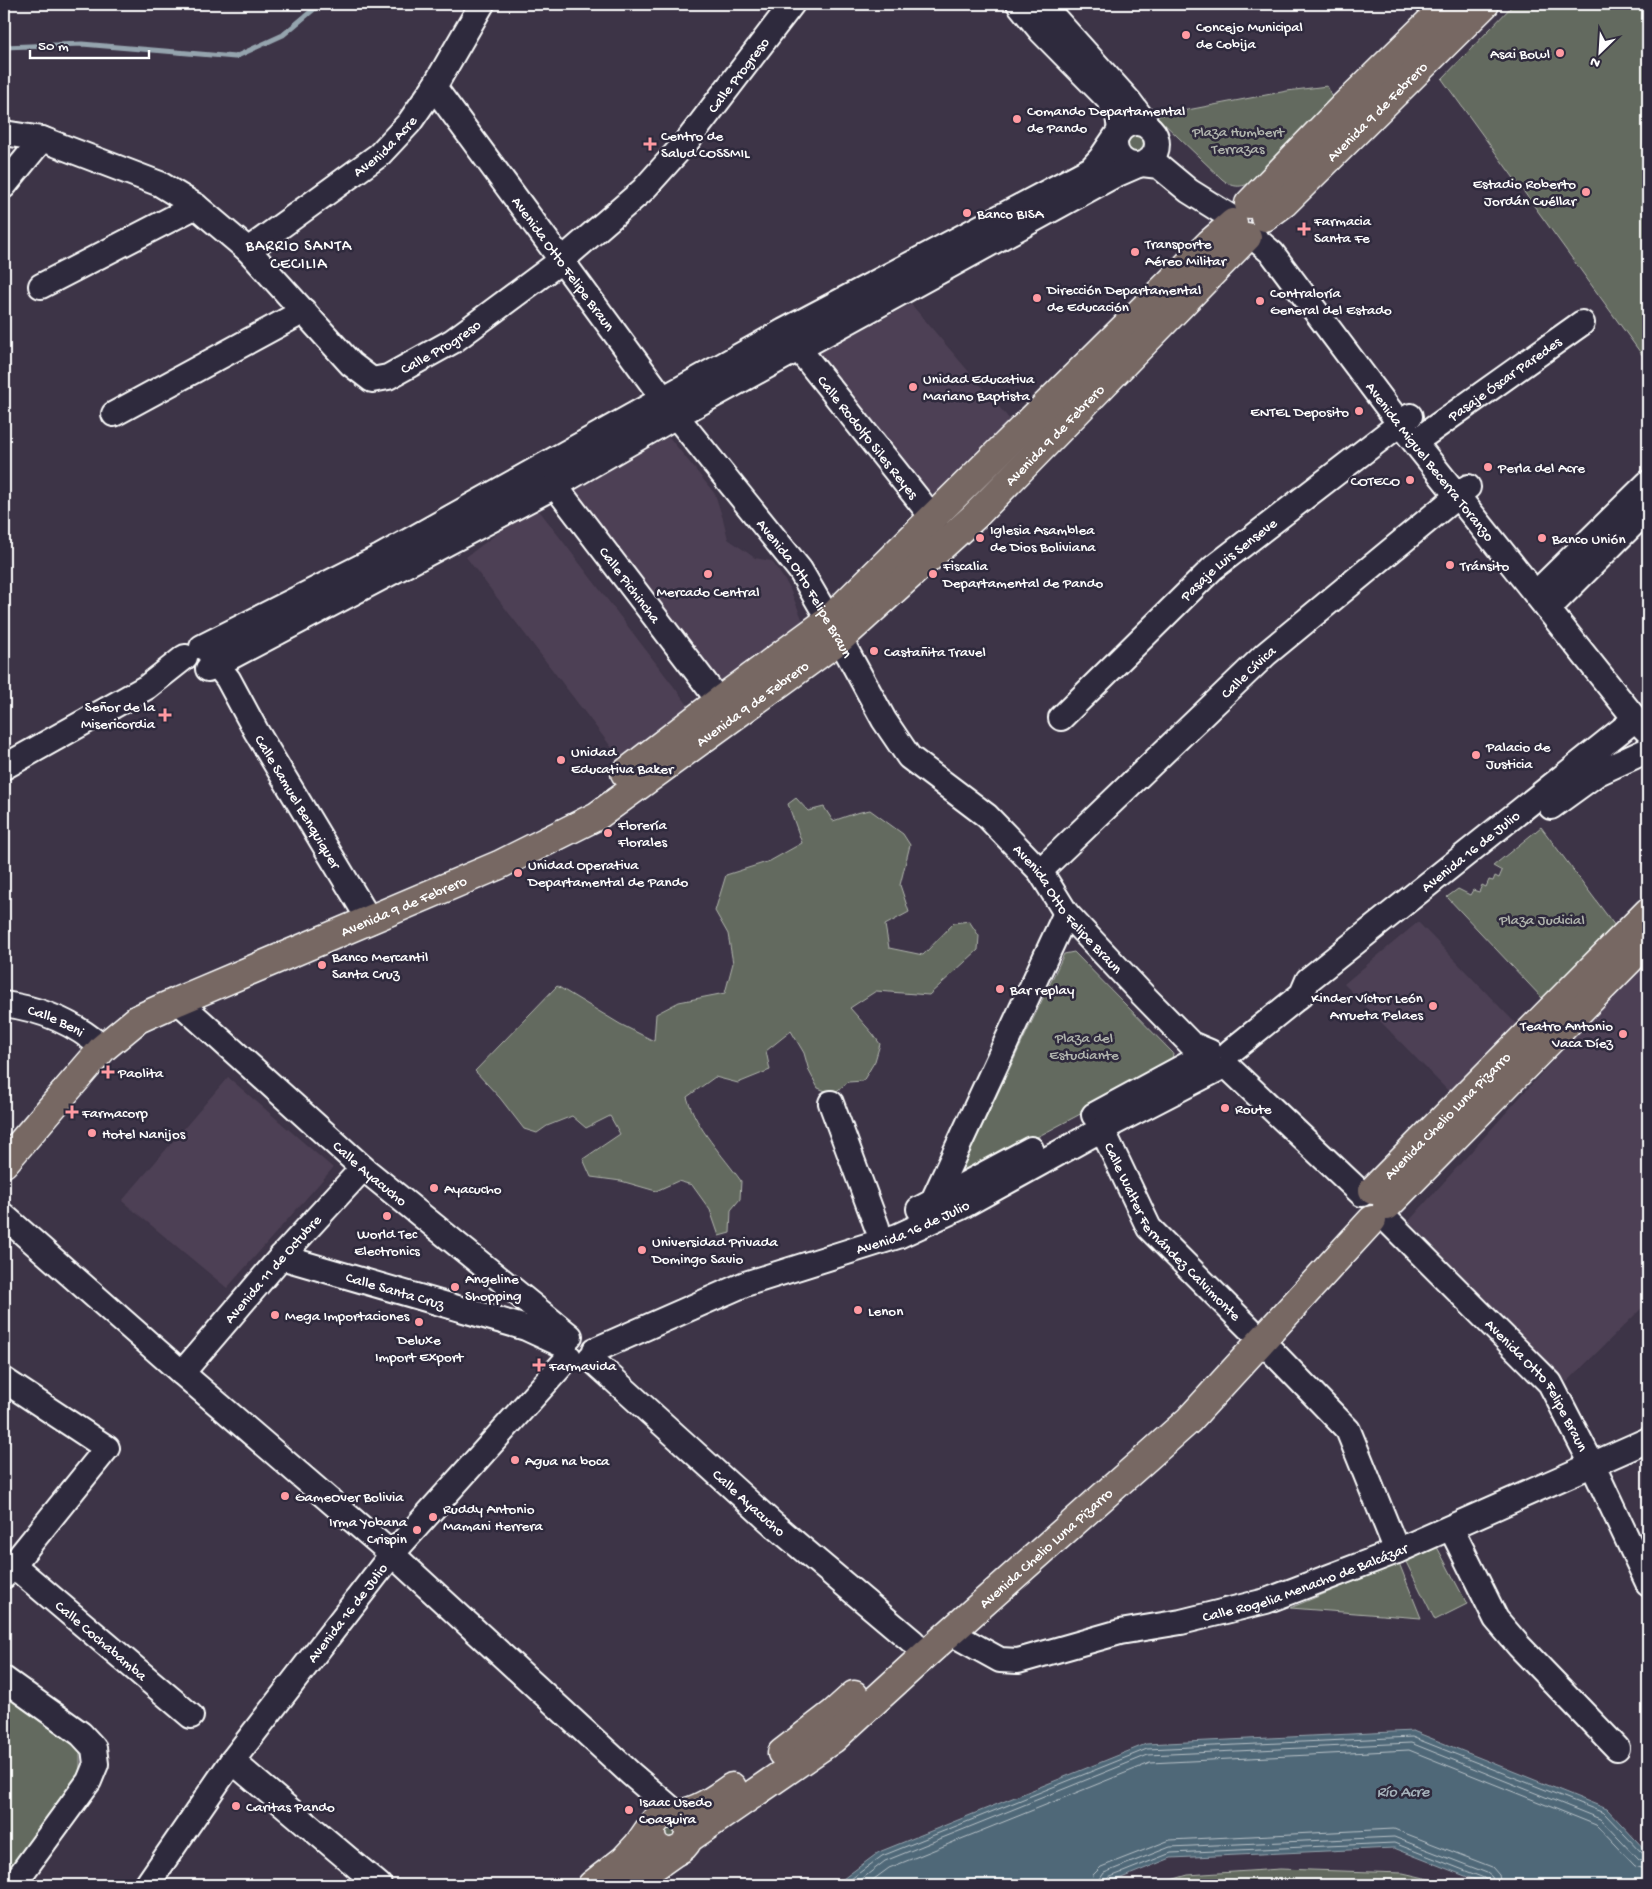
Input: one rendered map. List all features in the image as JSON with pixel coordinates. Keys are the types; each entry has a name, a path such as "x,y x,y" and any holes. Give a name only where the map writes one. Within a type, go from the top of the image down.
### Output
{"main road":[{"name":"Avenida 9 de Febrero","path":"4,1141 134,1003 499,865 597,816 835,629 943,548 1044,446 1248,221 1342,107 1448,4"},
{"name":"Avenida 9 de Febrero","path":"4,1164 98,1043 138,1019 366,916 489,854 588,801 719,701 835,629 933,518 1210,243 1284,203 1485,4"},
{"name":"Avenida Chelio Luna Pizarro","path":"592,1885 624,1860 638,1844 833,1739 1189,1420 1256,1335 1373,1206 1648,912"},
{"name":"Avenida Chelio Luna Pizarro","path":"1373,1206 1648,941"},
{"name":"Avenida Chelio Luna Pizarro","path":"628,1885 669,1828 691,1812 710,1803 786,1751 834,1713 1186,1400 1256,1335"}],"street":[{"name":"Avenida Acre","path":"248,250 379,155 409,123 434,87 482,4"},
{"name":"Calle Progreso","path":"4,133 42,139 160,184 196,206 248,250 351,364 372,380 388,377 453,341 562,260 643,190 688,140 792,4"},
{"path":"1019,4 1041,31 1109,100 1118,116 1118,133 1114,142 1118,156 1129,164 1139,165"},
{"name":"Avenida Miguel Becerra Toranzo","path":"1053,8 1128,101 1153,136 1248,221 1547,596 1643,729"},
{"name":"Avenida Otto Felipe Braun","path":"434,87 669,407 800,570 835,629 884,720 909,757 987,816 1040,871 1066,913 1191,1044 1219,1060 1373,1206 1550,1383 1593,1466 1648,1584"},
{"path":"4,767 147,687 209,664 381,577 669,407 784,331 1090,169 1101,158 1118,133 1131,124 1137,123 1153,136 1153,157 1139,165 1106,180 798,350 669,407"},
{"path":"4,186 42,139"},
{"name":"Avenida Miguel Becerra Toranzo","path":"1139,165 1160,166 1189,191 1248,221"},
{"path":"41,286 196,206"},
{"path":"114,414 304,311"},
{"name":"Pasaje Óscar Paredes","path":"1426,434 1582,324"},
{"name":"Calle Rodolfo Siles Reyes","path":"784,331 933,518 943,548"},
{"name":"Avenida Miguel Becerra Toranzo","path":"1405,420 1426,434 1463,491"},
{"name":"Pasaje Luis Senseve","path":"1061,718 1213,568 1405,420"},
{"path":"209,664 380,557 548,477"},
{"name":"Calle Pichincha","path":"548,477 719,701"},
{"path":"1547,596 1648,483"},
{"name":"Calle Cívica","path":"1040,871 1266,654 1463,491"},
{"path":"1547,596 1648,508"},
{"name":"Avenida Miguel Becerra Toranzo","path":"1547,596 1618,698 1643,729"},
{"name":"Calle Samuel Benquiquer","path":"209,664 256,731 366,916"},
{"name":"Avenida 16 de Julio","path":"147,1885 232,1761 392,1554 580,1347 730,1273 876,1227 961,1206 1102,1129 1219,1060 1302,994 1308,980 1643,729"},
{"name":"Avenida 16 de Julio","path":"1302,994 1318,992 1418,910 1570,792 1598,774 1643,729"},
{"path":"929,1213 1066,913"},
{"name":"Calle Ayacucho","path":"178,1001 363,1168 580,1347 773,1524 913,1642"},
{"name":"Calle Beni","path":"4,1004 43,1013 72,1024 98,1043"},
{"name":"Avenida 16 de Julio","path":"580,1347 745,1284 898,1236 929,1213 1192,1062 1219,1060"},
{"path":"832,1104 876,1227"},
{"name":"Calle Walter Fernández Calvimonte","path":"1102,1129 1149,1228 1348,1430 1397,1551"},
{"name":"Avenida 11 de Octubre","path":"182,1373 281,1257 363,1168"},
{"path":"4,1216 392,1554 631,1774 669,1828"},
{"name":"Calle Santa Cruz","path":"281,1257 526,1328 580,1347"},
{"path":"4,1380 107,1448 6,1573"},
{"name":"Calle Rogelia Menacho de Balcázar","path":"951,1633 1000,1660 1018,1661 1120,1632 1180,1622 1266,1601 1397,1551 1593,1466 1648,1440"},
{"path":"1451,1528 1496,1619 1519,1646 1617,1748"},
{"name":"Calle Cochabamba","path":"6,1573 191,1716"},
{"path":"4,1679 81,1734 94,1748 96,1764 89,1780 14,1885"},
{"path":"232,1761 368,1882"},
{"path":"631,1774 642,1796 669,1828"}],"shaded area":[{"name":"Unidad Educativa Mariano Baptista","path":"911,304 1011,421 940,494 930,492 818,353"},
{"name":"Mercado Central","path":"669,437 715,494 728,539 755,558 772,561 789,587 805,626 722,688 572,488"},
{"path":"535,505 694,713 625,765 466,557"},
{"name":"Kinder Víctor León Arrueta Pelaes","path":"1418,922 1521,1029 1454,1097 1344,984"},
{"path":"1644,959 1648,964 1648,1105 1646,1108 1648,1110 1648,1302 1567,1382 1409,1221"},
{"path":"228,1077 333,1168 227,1288 122,1201"}],"green space":[{"name":"Estadio Roberto Jordán Cuéllar","path":"1514,4 1648,4 1648,363 1442,79"},
{"name":"Plaza Humbert Terrazas","path":"1327,86 1333,98 1253,182 1240,186 1230,184 1222,179 1156,116 1287,91"},
{"path":"1136,136 1143,139 1146,146 1143,153 1136,156 1129,153 1126,146 1129,139"},
{"path":"796,798 808,811 824,807 833,821 870,810 903,834 910,845 900,885 909,912 885,925 889,948 923,955 954,923 969,921 979,936 978,950 929,995 876,991 850,1008 880,1044 875,1061 863,1081 848,1082 833,1094 818,1088 809,1071 804,1053 791,1031 766,1051 770,1070 738,1083 715,1077 687,1097 703,1131 741,1181 740,1199 731,1210 730,1233 719,1236 710,1210 692,1185 678,1181 656,1191 621,1181 591,1177 583,1159 620,1134 610,1116 586,1128 572,1116 547,1126 537,1133 524,1129 500,1098 475,1071 557,986 620,1024 654,1041 656,1014 679,1002 725,993 733,963 728,934 715,911 726,875 770,861 802,843 788,804"},
{"name":"Plaza Judicial","path":"1541,827 1615,926 1543,999 1447,897 1458,889 1470,895 1473,890 1479,892 1482,885 1486,887 1489,880 1493,881 1495,876 1499,878 1502,871 1493,866"},
{"name":"Plaza del Estudiante","path":"1074,952 1173,1053 1171,1066 1022,1145 959,1175 1064,954"},
{"path":"1437,1547 1467,1604 1435,1620 1406,1562"},
{"path":"1399,1563 1421,1618 1290,1608"},
{"path":"4,1695 80,1750 80,1773 4,1879"},
{"path":"673,1821 683,1833 664,1844 658,1838 657,1830"},
{"path":"1280,1869 1403,1873 1455,1885 1154,1885 1188,1875"}],"water":[{"name":"Río Acre","path":"1413,1731 1607,1809 1648,1853 1648,1885 1488,1885 1394,1848 1171,1858 1104,1885 835,1885 879,1852 1146,1744"}],"waterway":[{"path":"4,47 82,44 235,57 283,35 320,4"}],"place":[{"name":"Concejo Municipal de Cobija","path":"1186,35"},
{"name":"Asai Bowl","path":"1560,53"},
{"name":"Comando Departamental de Pando","path":"1017,119"},
{"name":"Centro de Salud COSSMIL","path":"650,144"},
{"name":"Estadio Roberto Jordán Cuéllar","path":"1586,192"},
{"name":"Banco BISA","path":"967,213"},
{"name":"Farmacia Santa Fe","path":"1304,229"},
{"name":"Transporte Aéreo Militar","path":"1135,252"},
{"name":"Dirección Departamental de Educación","path":"1037,298"},
{"name":"Contraloría General del Estado","path":"1260,301"},
{"name":"Unidad Educativa Mariano Baptista","path":"913,387"},
{"name":"ENTEL Deposito","path":"1359,411"},
{"name":"Perla del Acre","path":"1488,467"},
{"name":"COTECO","path":"1410,480"},
{"name":"Iglesia Asamblea de Dios Boliviana","path":"980,538"},
{"name":"Banco Unión","path":"1542,538"},
{"name":"Tránsito","path":"1450,565"},
{"name":"Mercado Central","path":"708,574"},
{"name":"Fiscalia Departamental de Pando","path":"933,574"},
{"name":"Castañita Travel","path":"874,651"},
{"name":"Señor de la Misericordia","path":"165,715"},
{"name":"Palacio de Justicia","path":"1476,755"},
{"name":"Unidad Educativa Baker","path":"561,760"},
{"name":"Florería Florales","path":"608,833"},
{"name":"Unidad Operativa Departamental de Pando","path":"518,873"},
{"name":"Banco Mercantil Santa Cruz","path":"322,965"},
{"name":"Bar replay","path":"1000,989"},
{"name":"Kinder Víctor León Arrueta Pelaes","path":"1433,1006"},
{"name":"Teatro Antonio Vaca Díez","path":"1623,1034"},
{"name":"Paolita","path":"108,1072"},
{"name":"Route","path":"1225,1108"},
{"name":"Farmacorp","path":"72,1112"},
{"name":"Hotel Nanijos","path":"92,1133"},
{"name":"Ayacucho","path":"434,1188"},
{"name":"World Tec Electronics","path":"387,1216"},
{"name":"Universidad Privada Domingo Savio","path":"642,1250"},
{"name":"Angeline Shopping","path":"455,1287"},
{"name":"Lenon","path":"858,1310"},
{"name":"Mega Importaciones","path":"275,1315"},
{"name":"Deluxe Import Export","path":"419,1322"},
{"name":"Farmavida","path":"539,1365"},
{"name":"Agua na boca","path":"515,1460"},
{"name":"GameOver Bolivia","path":"285,1496"},
{"name":"Ruddy Antonio Mamani Herrera","path":"433,1517"},
{"name":"Irma Yobana Crispin","path":"417,1530"},
{"name":"Caritas Pando","path":"236,1806"},
{"name":"Isaac Usedo Coaquira","path":"629,1810"}],"district":[{"name":"BARRIO SANTA CECILIA","path":"299,253"}]}
